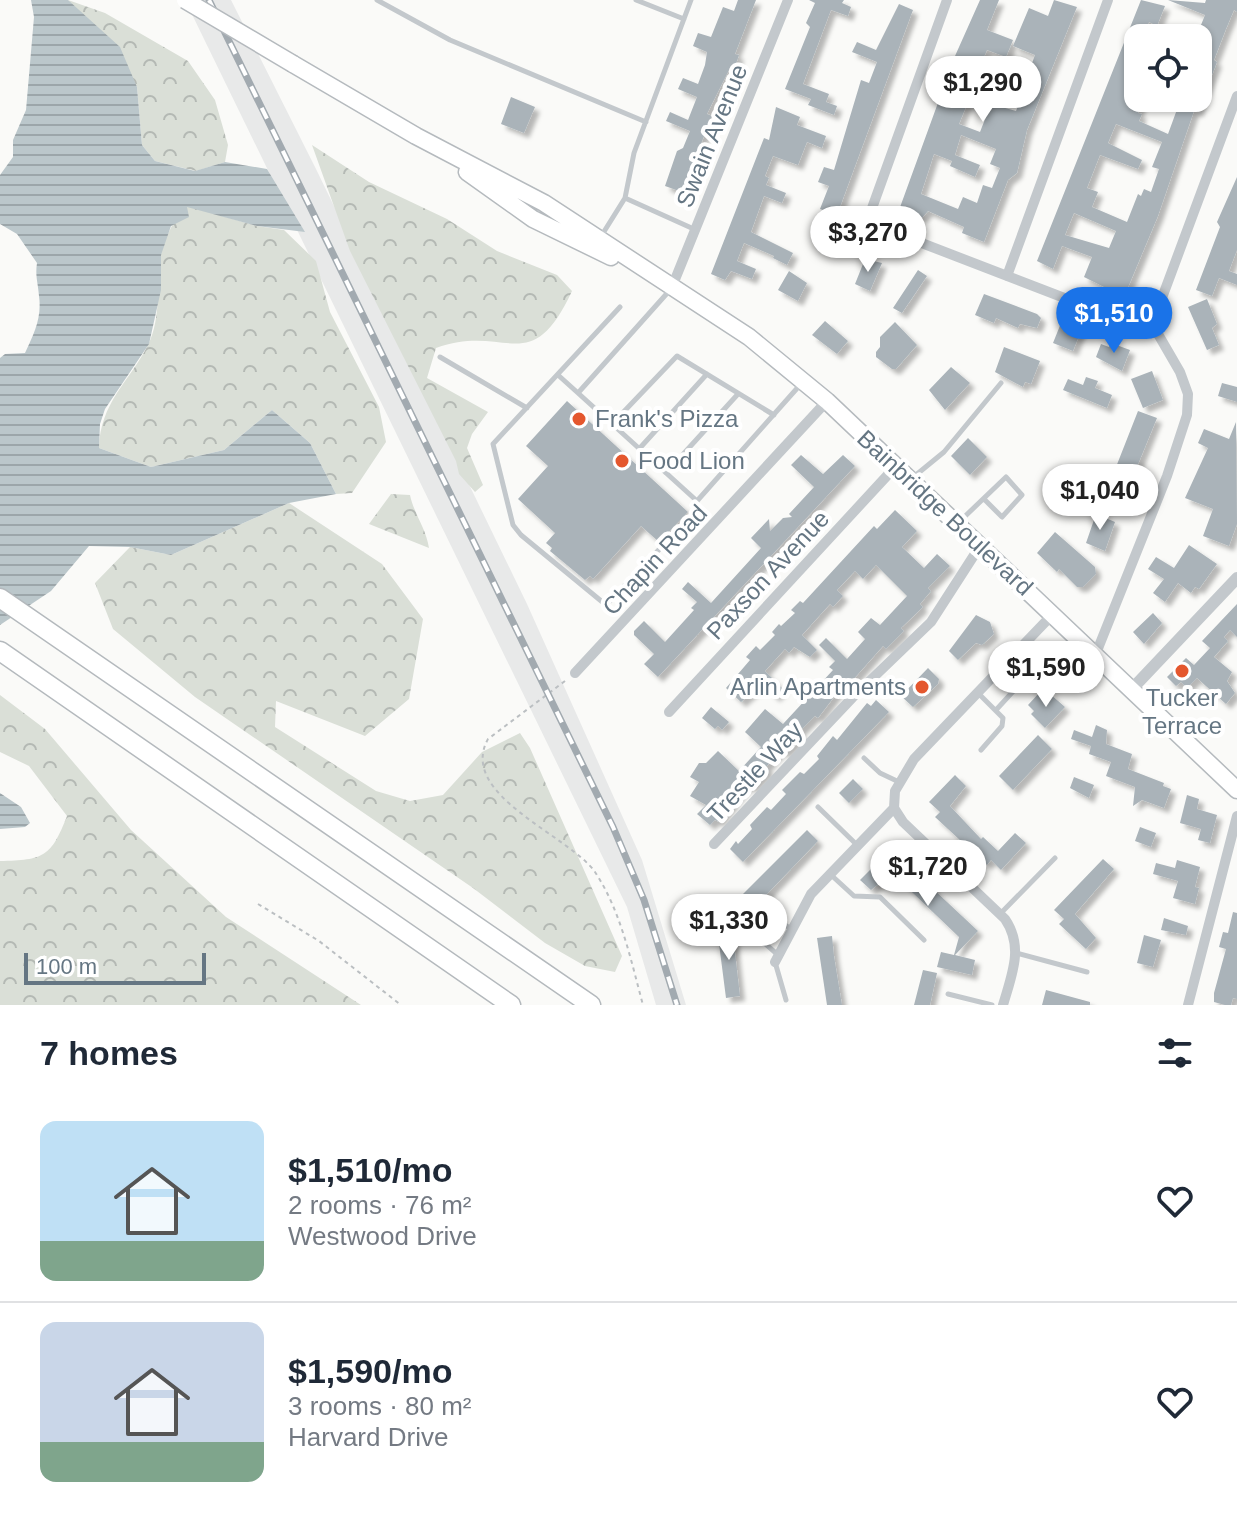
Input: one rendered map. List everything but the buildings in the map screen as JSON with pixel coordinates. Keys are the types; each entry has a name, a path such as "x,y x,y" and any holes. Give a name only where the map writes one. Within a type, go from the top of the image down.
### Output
{"highway":[{"path":"0,598 591,1005"},
{"path":"6,656 511,1005"}],"main road":[{"name":"Bainbridge Boulevard","path":"185,0 416,136 544,203 749,337 827,401 1237,790"},
{"name":"Bainbridge Boulevard","path":"416,136 533,219 672,287"}],"street":[{"name":"Swain Avenue","path":"672,287 788,0"},
{"path":"947,0 867,222 1158,334"},
{"path":"1007,276 1108,0"},
{"path":"1095,656 1167,476 1187,415 1188,394 1180,372 1158,334 1159,306 1237,96"},
{"name":"Chapin Road","path":"575,673 827,401"},
{"name":"Paxson Avenue","path":"669,712 896,466"},
{"name":"Trestle Way","path":"714,844 853,697 931,622 980,546"},
{"path":"1131,690 1237,578"},
{"path":"776,958 811,894 894,808 899,782 914,759 1052,615"},
{"path":"894,808 917,837 1000,914 1013,931 1016,953 1003,1005"},
{"path":"1188,1005 1237,816"}],"lane":[{"path":"377,0 450,40 646,122"},
{"path":"636,0 684,19"},
{"path":"599,239 625,198 646,122 691,0"},
{"path":"625,198 696,230"},
{"path":"578,393 672,287"},
{"path":"620,307 493,444 513,525 606,605 695,512 697,501 804,382"},
{"path":"612,424 677,356 774,415"},
{"path":"440,357 527,408"},
{"path":"639,449 707,374"},
{"path":"558,375 697,501"},
{"path":"910,479 944,452 1001,383"},
{"path":"666,473 738,393"},
{"path":"957,524 1006,477 1022,495 1002,517 984,499"},
{"path":"996,710 1029,674"},
{"path":"978,693 1003,718 1002,726 981,750"},
{"path":"864,758 880,773 899,782"},
{"path":"818,807 858,845"},
{"path":"1000,914 1055,858"},
{"path":"830,874 854,896 880,897 924,940"},
{"path":"786,1000 776,958 754,934 772,916 791,929"},
{"path":"1016,953 1087,972"},
{"path":"948,994 992,1005"}],"path":[{"path":"575,673 488,739 482,761 485,773 505,799 594,871 616,915 643,1005"},
{"path":"258,904 319,941 401,1005"}],"shaded area":[{"path":"31,0 68,0 120,47 137,87 142,145 155,161 195,171 225,162 267,169 305,232 257,226 187,207 189,217 171,226 161,255 161,290 149,344 105,409 100,424 99,448 151,467 224,450 272,410 310,443 336,494 289,503 171,555 130,547 89,546 51,591 0,625 0,358 5,354 25,353 39,312 37,263 17,234 0,224 0,175 13,157 13,140 26,110 34,17"},
{"path":"185,0 231,0 316,169 527,604 642,860 686,1005 656,1005 627,907"},
{"path":"0,793 21,807 30,823 25,827 0,829"}],"green space":[{"path":"68,0 105,13 188,61 215,100 228,145 225,162 196,171 155,161 142,145 137,87"},
{"path":"312,145 369,182 447,219 497,251 557,275 572,291 557,318 543,334 529,342 461,342 436,348 427,378 488,412 472,434 467,448 483,485 475,492 459,474 456,461 350,251"},
{"path":"184,205 257,226 284,230 316,261 330,312 379,407 386,442 352,493 336,494 310,443 272,410 224,450 151,467 99,448 104,418 110,405 152,334 157,312 161,254"},
{"path":"391,494 410,495 429,548 369,524"},
{"path":"289,503 382,564 423,619 409,699 365,736 276,701 275,727 376,791 410,801 443,795 482,752 520,733 530,748 622,956 615,972 585,966 545,943 473,888 195,697 113,629 95,583 130,547 171,555"},
{"path":"0,695 45,729 131,830 226,917 361,1005 0,1005 0,861 44,854 56,840 67,816 29,766 0,752"}],"railway":[{"path":"209,0 613,827 644,900 677,1005"}],"place":[{"name":"Frank's Pizza","path":"579,419"},
{"name":"Food Lion","path":"622,461"},
{"name":"Tucker Terrace","path":"1182,671"},
{"name":"Arlin Apartments","path":"922,687"}]}
